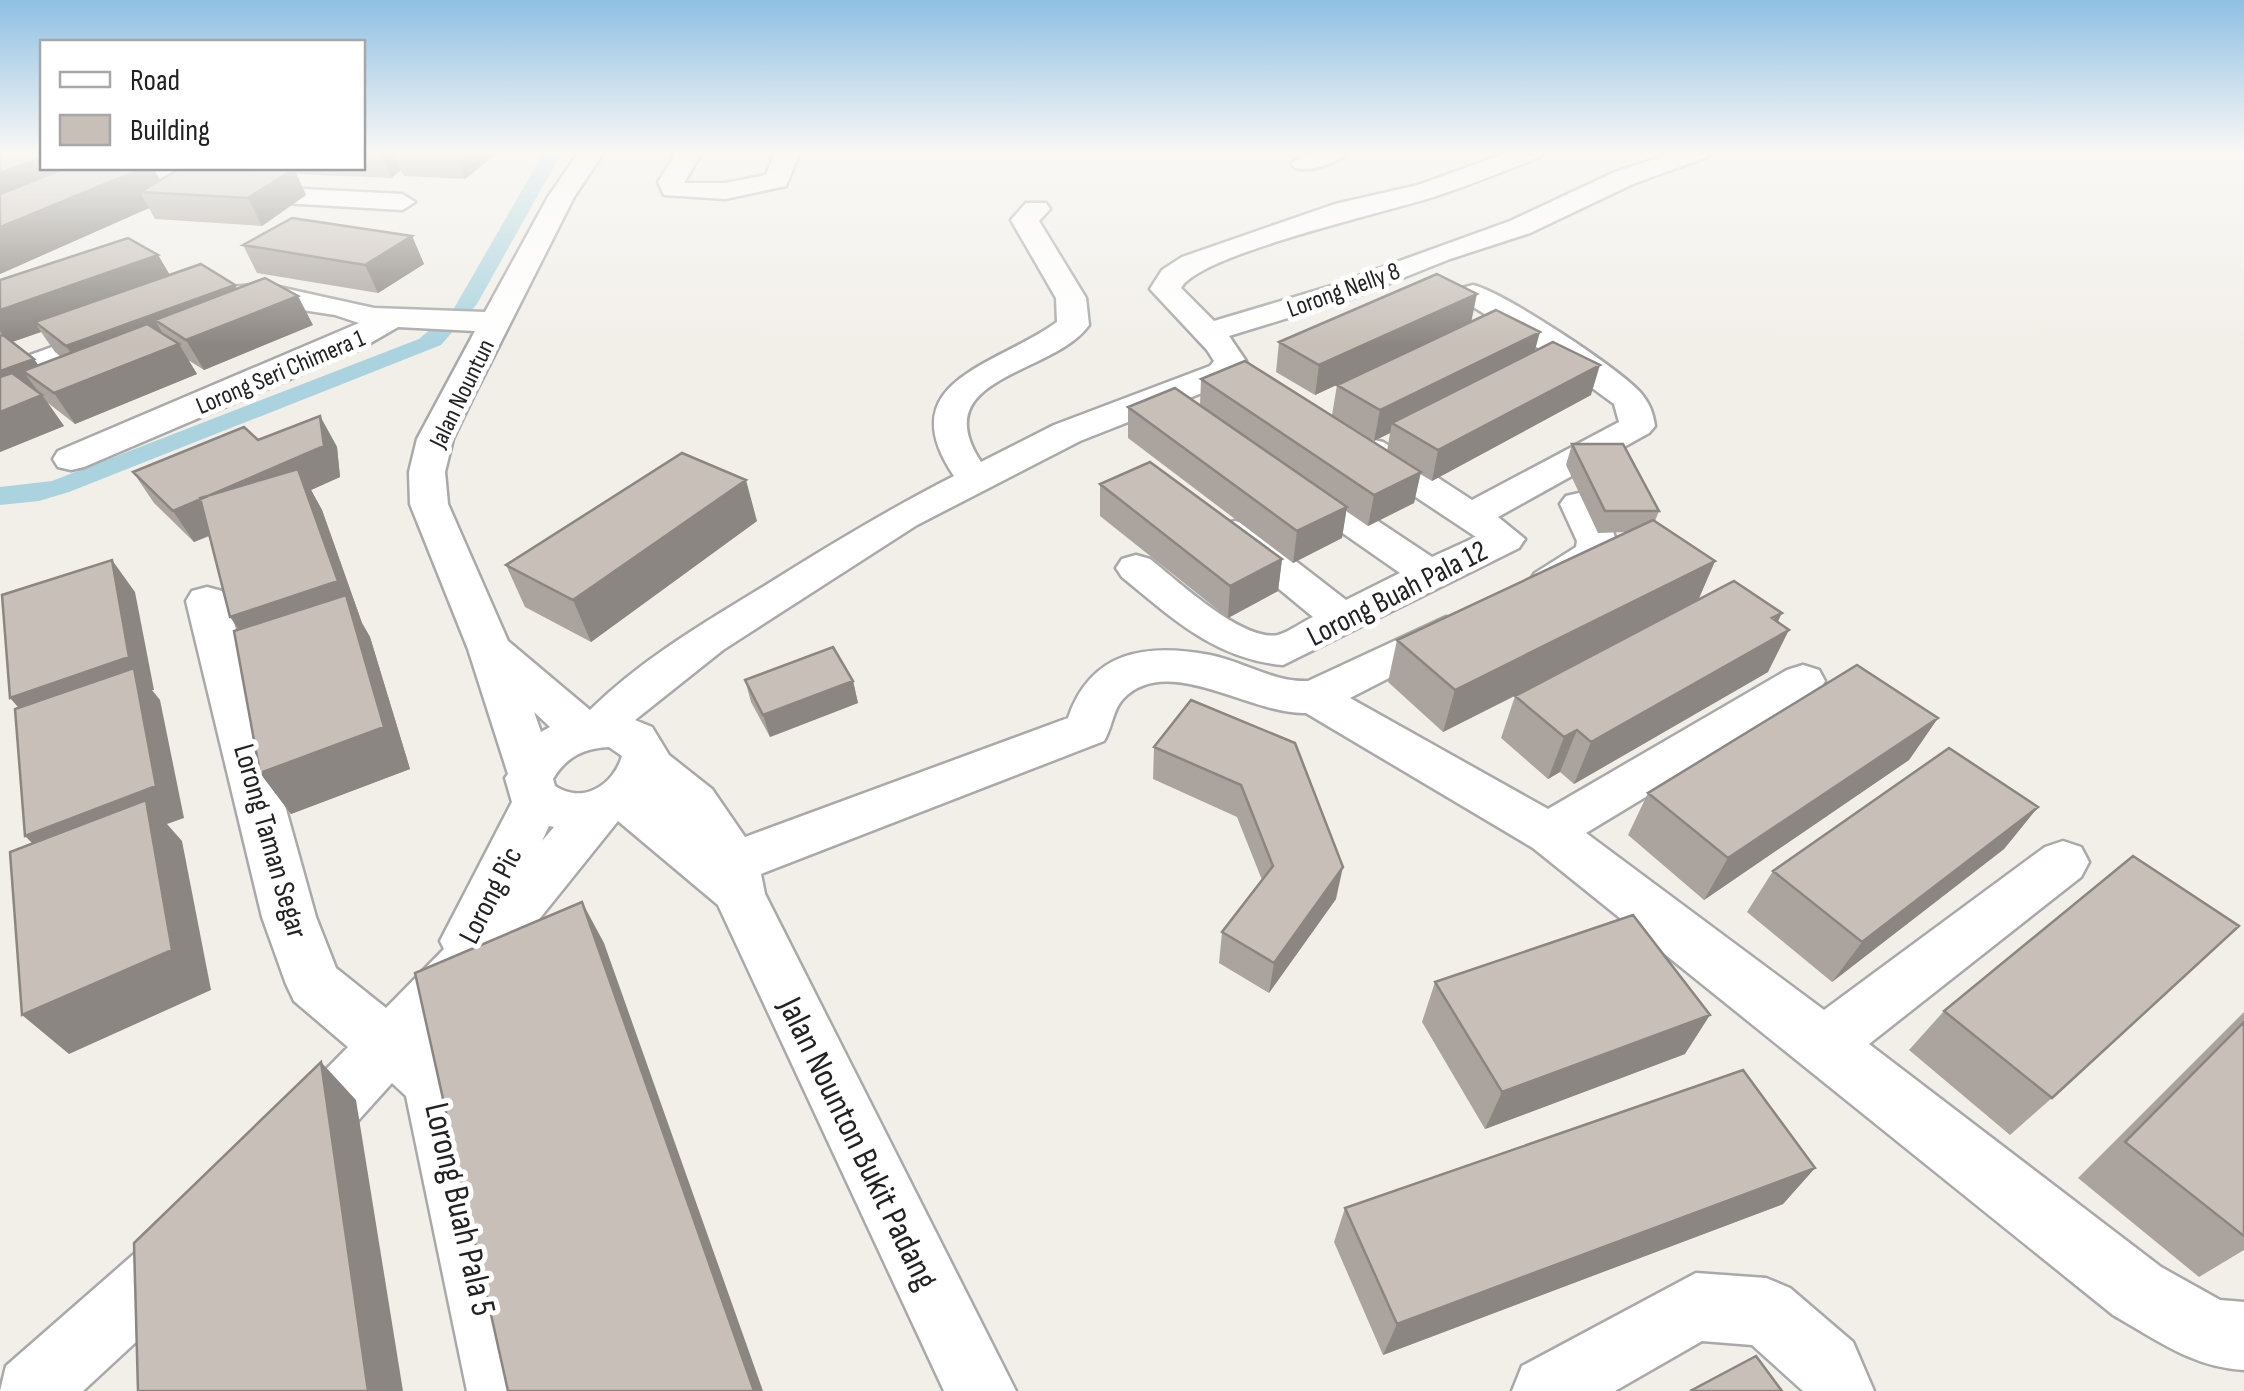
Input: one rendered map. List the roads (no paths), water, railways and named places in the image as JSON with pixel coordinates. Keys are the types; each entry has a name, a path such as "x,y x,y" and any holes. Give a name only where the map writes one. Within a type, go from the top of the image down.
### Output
{"street":[{"name":"Jalan Nountun","path":"534,787 490,648 428,504 427,472 435,439 551,217"},
{"path":"975,480 949,436 950,415 959,399 972,383 1046,345 1072,324 1071,298 1025,220 1028,217"},
{"path":"665,674 626,780 562,813 534,787 552,747 592,731 708,640 902,518 1067,433 1223,373 1230,361 1208,332 1164,288 1172,276 1192,263 1325,217"},
{"name":"Lorong Nelly 8","path":"1208,332 1339,292 1541,217"},
{"path":"220,297 265,292 396,322 493,328"},
{"path":"1471,516 1637,426 1635,409 1626,396 1522,340 1473,294"},
{"path":"0,377 148,322"},
{"name":"Lorong Seri Chimera 1","path":"71,459 396,322"},
{"path":"1345,434 1505,539 1568,573"},
{"path":"1270,466 1429,574"},
{"path":"728,875 1088,729 1099,694 1124,674 1146,666 1208,670 1281,698 1315,697 1568,573 1595,552 1597,541 1579,504"},
{"path":"1205,508 1343,619"},
{"name":"Lorong Buah Pala 12","path":"1136,568 1232,642 1258,651 1283,650 1505,539"},
{"name":"Lorong Taman Segar","path":"207,601 289,917 314,984 390,1045"},
{"name":"Jalan Nountun","path":"490,648 592,731 626,734 626,780"},
{"path":"1551,834 1578,812 1804,681"},
{"path":"1315,697 1355,724 1551,834 2137,1291 2213,1334 2244,1336"},
{"name":"Lorong Pic","path":"31,1391 248,1194 444,988 626,780"},
{"name":"Jalan Nounton Bukit Padang","path":"626,780 636,808 728,875 981,1391"},
{"name":"Lorong Pic","path":"444,988 534,787"},
{"path":"1824,1044 2063,862"},
{"name":"Lorong Buah Pala 5","path":"390,1045 433,1081 502,1391"},
{"path":"1546,1391 1696,1308 1766,1312 1828,1367 1839,1391"}],"water":[{"path":"507,217 526,217 477,304 441,345 69,492 39,501 0,505 0,487 52,481 419,339 453,310"}]}
